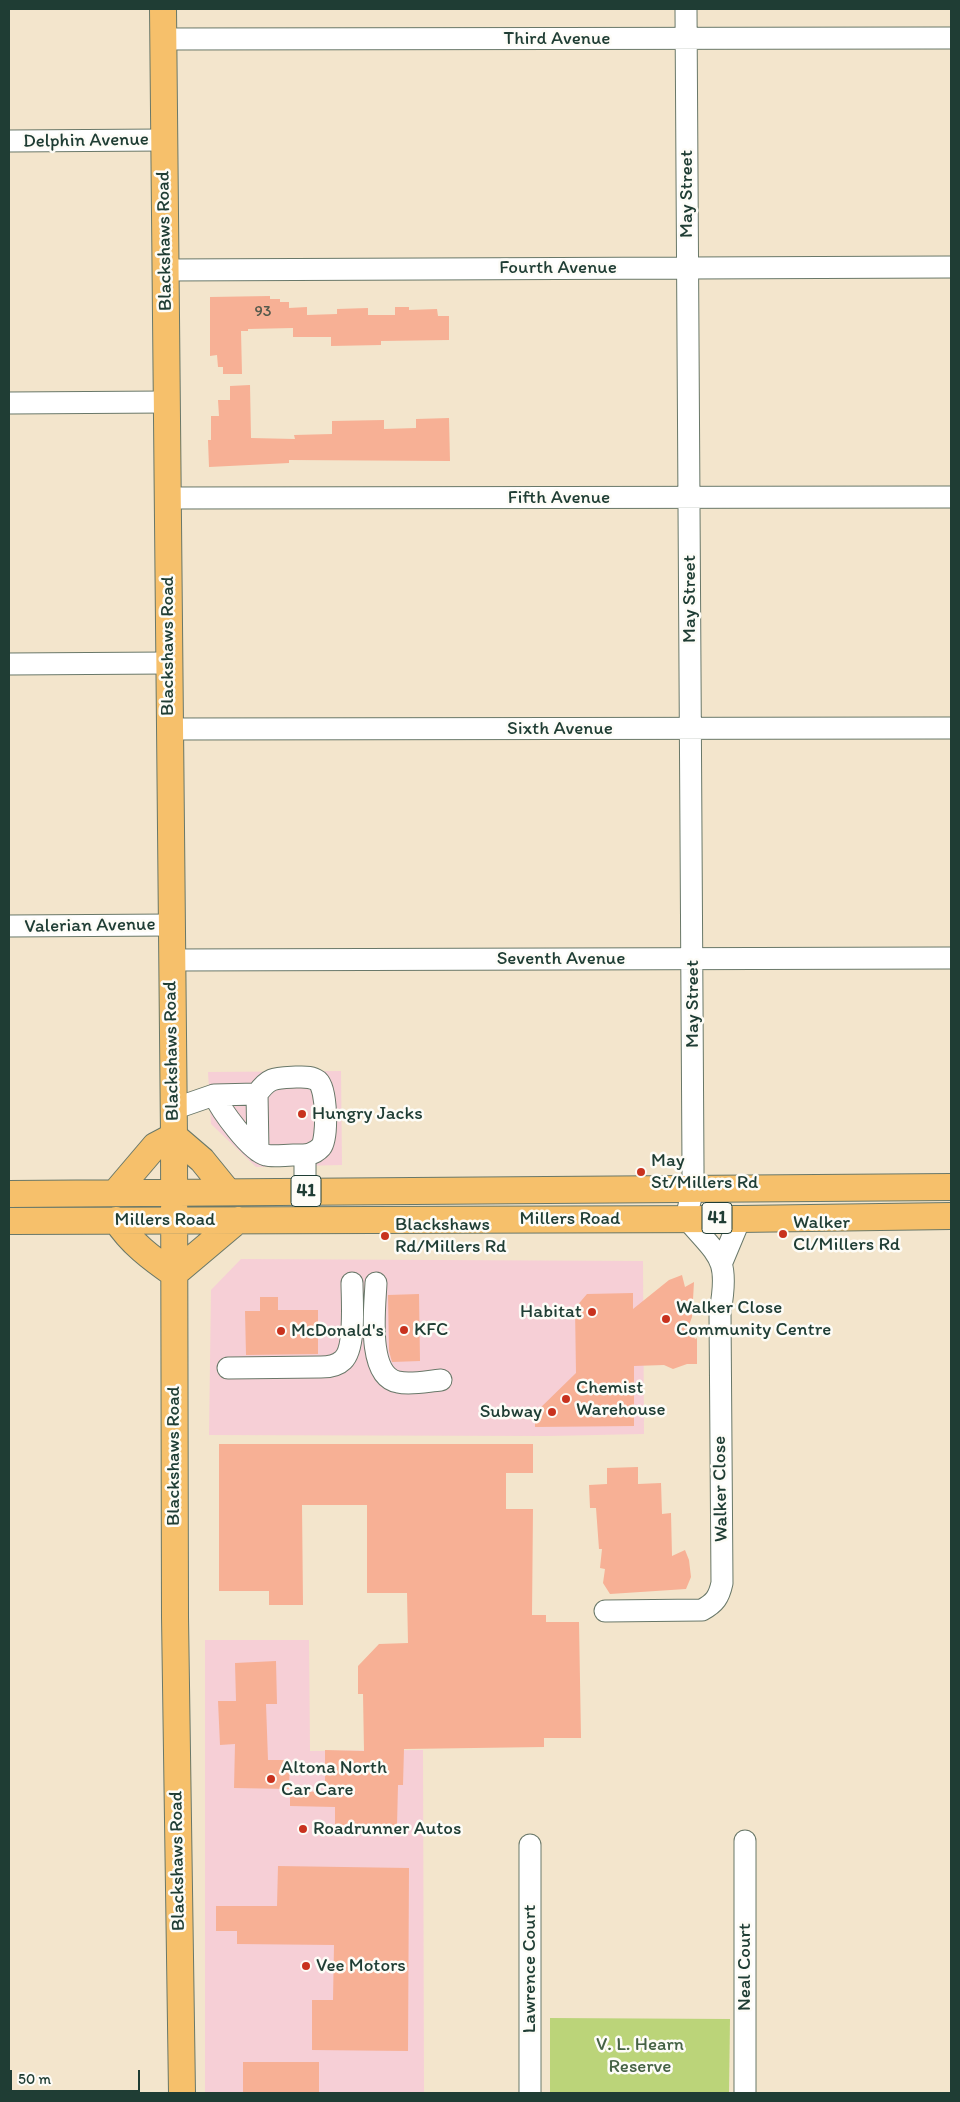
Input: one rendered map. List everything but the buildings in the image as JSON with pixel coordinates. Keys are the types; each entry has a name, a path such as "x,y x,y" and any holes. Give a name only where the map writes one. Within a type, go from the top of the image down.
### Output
{"main road":[{"name":"Blackshaws Road","path":"163,9 174,1136 175,1607 182,2093"},
{"path":"115,1193 155,1146 174,1136 202,1160 228,1192"},
{"name":"Millers Road","path":"9,1194 951,1187"},
{"name":"Millers Road","path":"9,1221 174,1219 740,1219 951,1216"},
{"path":"116,1220 126,1235 143,1251 174,1274 238,1220"}],"street":[{"name":"May Street","path":"686,9 692,728 693,1189 696,1218"},
{"name":"Third Avenue","path":"163,39 951,38"},
{"name":"Delphin Avenue","path":"9,141 164,140"},
{"name":"Fourth Avenue","path":"165,270 951,267"},
{"path":"9,403 166,402"},
{"name":"Fifth Avenue","path":"167,498 951,497"},
{"path":"9,664 168,663"},
{"name":"Sixth Avenue","path":"169,729 951,728"},
{"name":"Valerian Avenue","path":"9,926 171,925"},
{"name":"Seventh Avenue","path":"171,960 951,958"},
{"path":"214,1095 228,1120 258,1151 266,1155 305,1155 312,1154 323,1144 324,1096 321,1085 311,1077 268,1080 257,1094 258,1151"},
{"path":"173,1096 185,1105 214,1095 257,1094"},
{"path":"305,1155 305,1191"},
{"path":"696,1218 722,1262"},
{"name":"Walker Close","path":"605,1611 702,1610 712,1604 720,1595 722,1583 720,1312 724,1275 722,1262 740,1219"},
{"path":"228,1368 321,1368 334,1366 344,1360 349,1348 352,1283"},
{"path":"376,1290 375,1340 377,1360 385,1375 397,1382 441,1380"},
{"name":"Neal Court","path":"745,1841 745,2093"},
{"name":"Lawrence Court","path":"530,1845 530,2093"}],"shaded area":[{"path":"341,1071 342,1165 256,1167 211,1124 208,1072"},
{"path":"241,1259 643,1261 644,1434 547,1436 209,1435 211,1290"},
{"path":"205,1640 309,1640 310,1751 423,1750 424,2093 205,2093"}],"green space":[{"name":"V. L. Hearn Reserve","path":"550,2018 730,2019 729,2093 550,2093"}],"place":[{"name":"Hungry Jacks","path":"302,1114"},
{"name":"May St/Millers Rd","path":"641,1172"},
{"name":"Walker Cl/Millers Rd","path":"783,1234"},
{"name":"Blackshaws Rd/Millers Rd","path":"385,1236"},
{"name":"Habitat","path":"592,1312"},
{"name":"Walker Close Community Centre","path":"666,1319"},
{"name":"KFC","path":"404,1330"},
{"name":"McDonald's","path":"281,1331"},
{"name":"Chemist Warehouse","path":"566,1399"},
{"name":"Subway","path":"552,1412"},
{"name":"Altona North Car Care","path":"271,1779"},
{"name":"Roadrunner Autos","path":"303,1829"},
{"name":"Vee Motors","path":"306,1966"}]}
